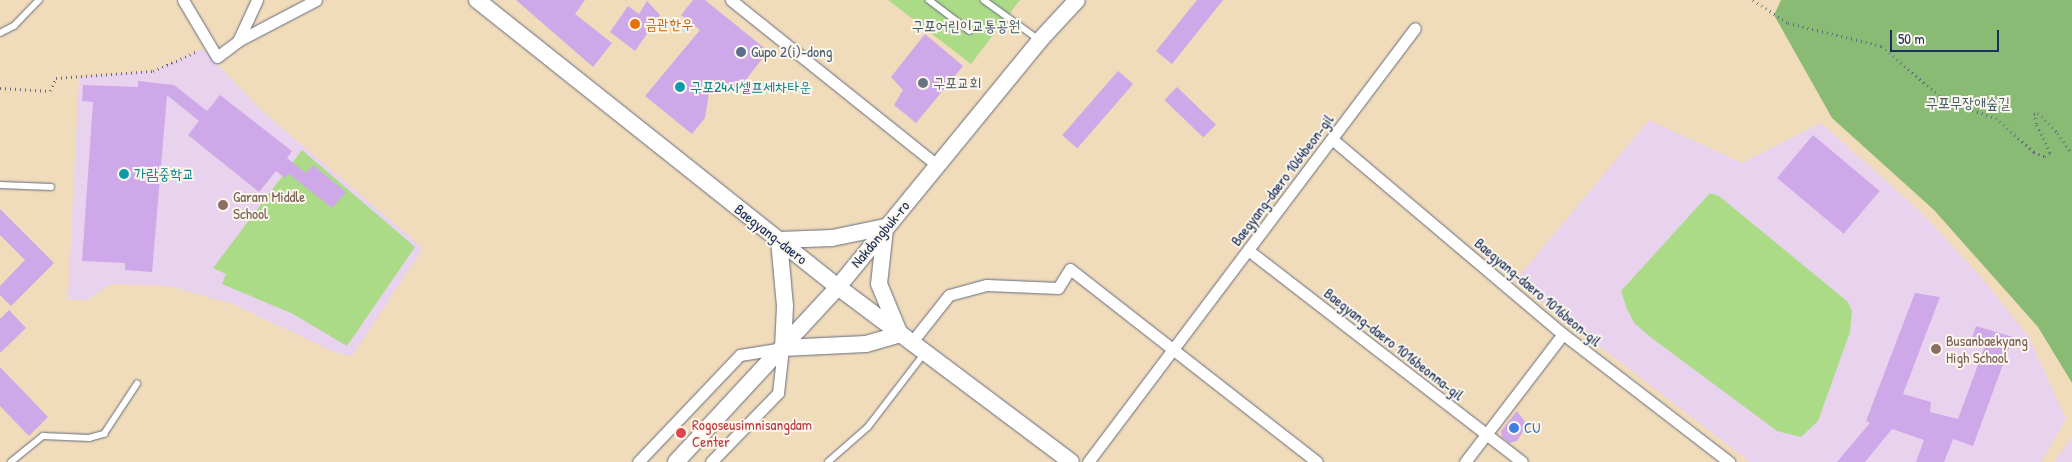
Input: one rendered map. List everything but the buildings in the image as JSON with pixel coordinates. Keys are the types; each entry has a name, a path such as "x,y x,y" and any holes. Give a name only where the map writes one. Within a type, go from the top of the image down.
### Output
{"main road":[{"name":"Baegyang-daero","path":"476,0 838,287 1071,462"},
{"name":"Nakdongbuk-ro","path":"676,462 752,383 838,287 885,227 938,166 1040,40 1077,0"},
{"path":"885,227 878,284 906,338 866,344 783,348 785,306 779,240 832,238 885,227"}],"street":[{"path":"183,0 217,57 238,41 316,0"},
{"path":"238,41 257,0"},
{"path":"731,0 938,166"},
{"name":"Baegyang-daero 1064beon-gil","path":"1088,462 1415,28"},
{"name":"Baegyang-daero 1016beon-gil","path":"1332,139 1563,334 1729,462"},
{"name":"Baegyang-daero 1016beonna-gil","path":"1248,250 1486,434 1516,460"},
{"path":"906,338 949,296 987,286 1058,288 1070,269 1317,462"},
{"path":"1465,462 1563,334"},
{"path":"638,462 740,355 783,348 778,393 711,462"}],"lane":[{"path":"0,33 14,26 38,0"},
{"path":"929,0 970,32"},
{"path":"984,0 1040,40"},
{"path":"0,185 51,187"},
{"path":"828,462 868,427 925,353"},
{"path":"11,462 43,436 89,438 104,434 137,384"}],"path":[{"path":"1753,0 1788,23 1882,46 1944,100 1996,118 2034,152 2045,157 2050,153 2036,124 2034,114 2038,114 2058,133 2072,153"},
{"path":"0,88 50,91 56,78 153,71 210,46"}],"shaded area":[{"name":"Garam Middle School","path":"203,49 261,110 423,248 352,356 334,352 233,304 169,286 111,284 88,300 68,300 79,77 153,71"},
{"name":"Busanbaekyang High School","path":"1649,120 1742,163 1821,123 1920,211 1981,277 2029,337 2066,419 2041,462 1750,462 1515,281"},
{"path":"2072,437 2072,462 2054,462"}],"green space":[{"name":"구포어린이교통공원","path":"888,0 1020,0 971,64"},
{"name":"구포무장애숲길","path":"1781,0 2072,0 2072,383 2038,327 1934,210 1832,118 1774,15"},
{"path":"302,150 415,247 347,346 293,314 222,284 226,274 213,268"},
{"path":"1710,193 1719,196 1848,302 1852,311 1850,332 1818,421 1801,437 1777,431 1653,339 1635,324 1627,309 1621,291"}],"place":[{"name":"금관한우","path":"635,24"},
{"name":"Gupo 2(i)-dong","path":"741,52"},
{"name":"구포교회","path":"923,83"},
{"name":"구포24시셀프세차타운","path":"680,87"},
{"name":"가람중학교","path":"124,174"},
{"name":"Garam Middle School","path":"223,205"},
{"name":"Busanbaekyang High School","path":"1936,349"},
{"name":"CU","path":"1514,428"},
{"name":"Rogoseusimnisangdam Center","path":"681,433"}]}
